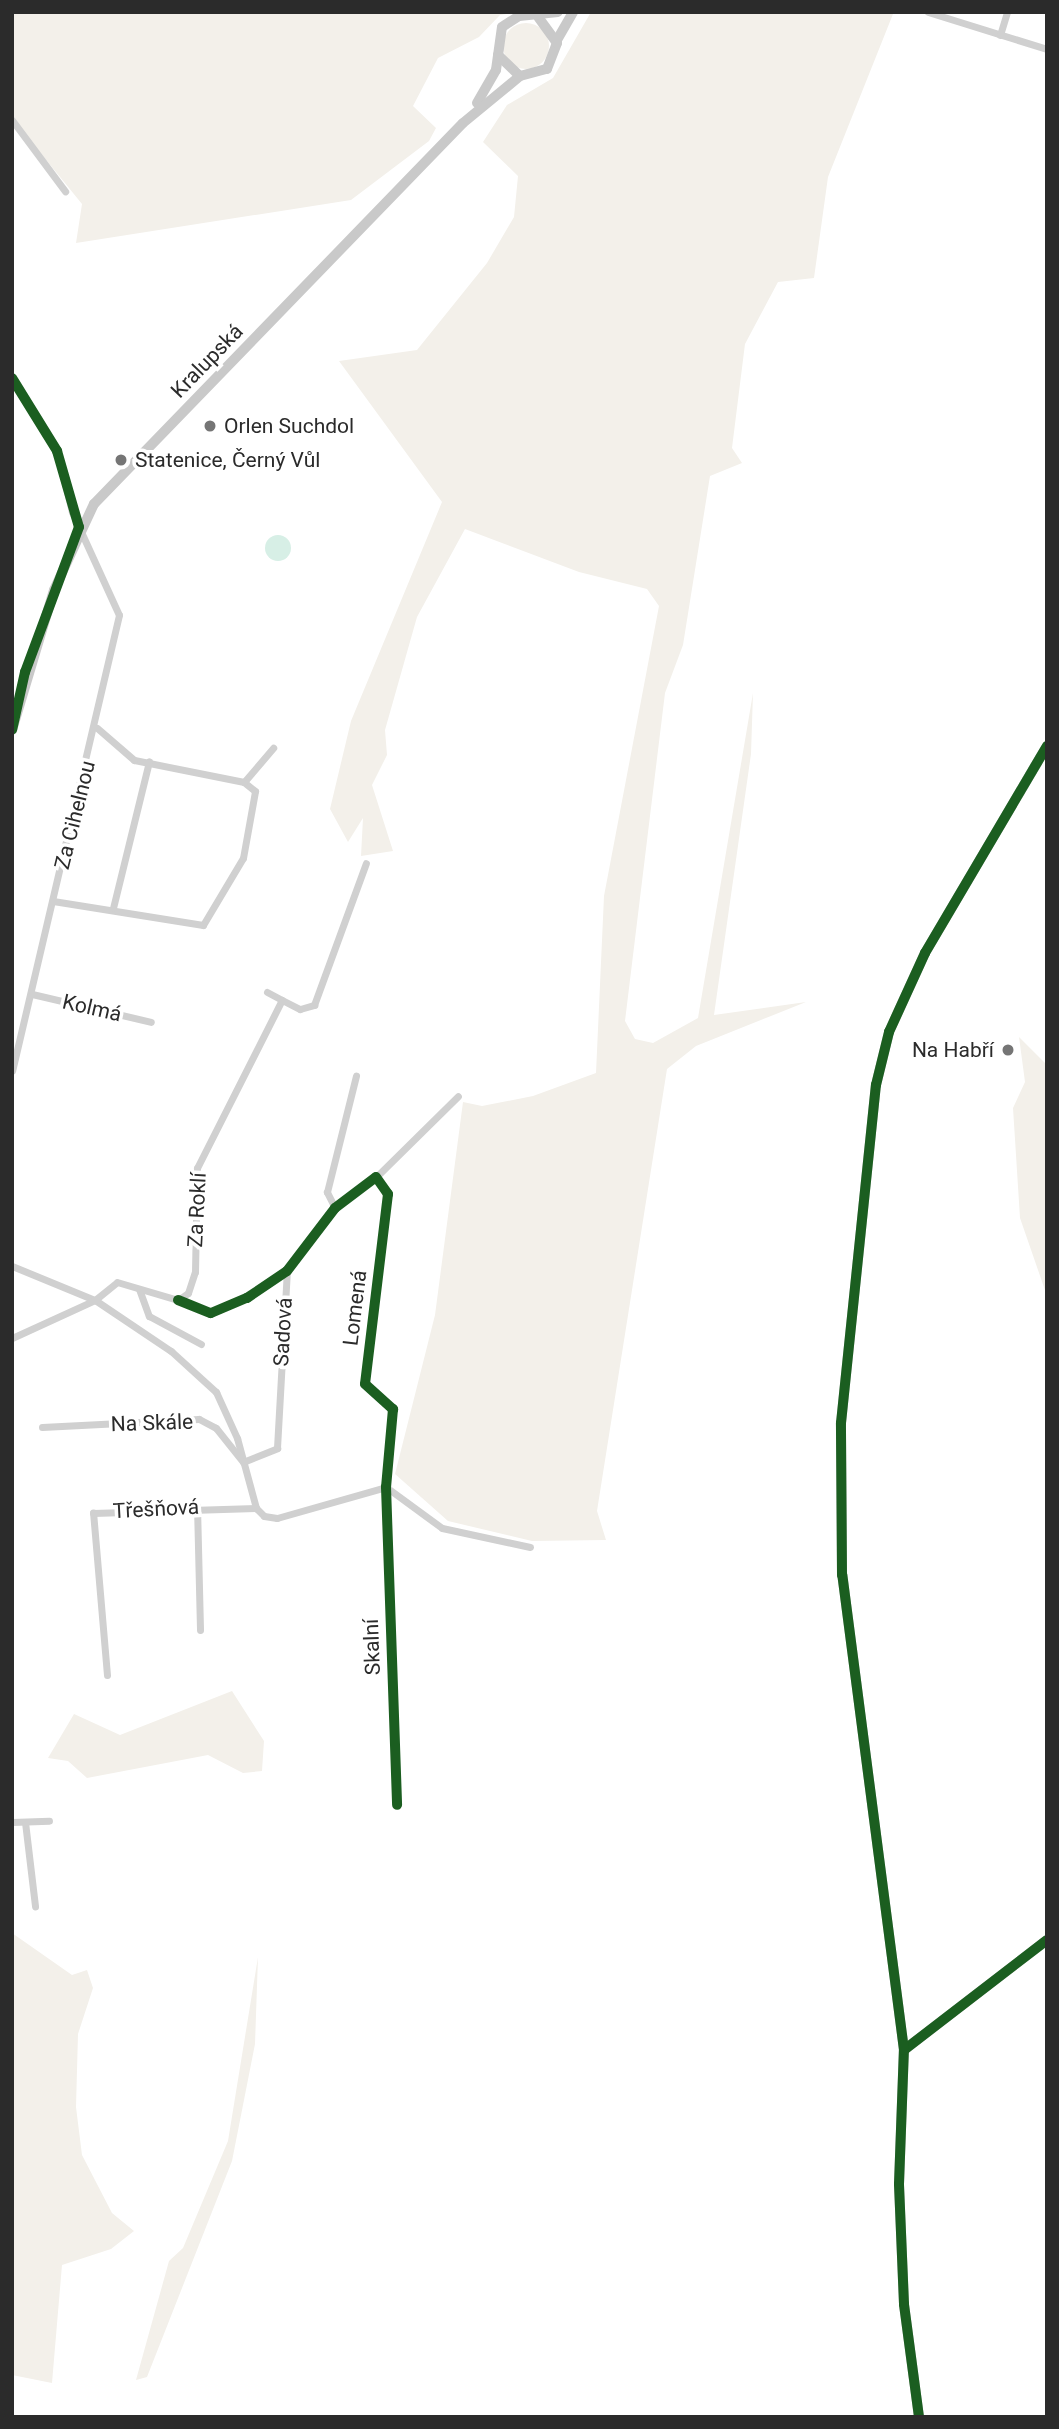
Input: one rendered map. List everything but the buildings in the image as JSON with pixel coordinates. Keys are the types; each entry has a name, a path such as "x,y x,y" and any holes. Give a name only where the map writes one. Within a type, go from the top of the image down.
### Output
{"street":[{"path":"463,123 491,81 507,22 539,18 558,12"},
{"path":"497,53 520,76 547,69 573,12"},
{"path":"928,12 1047,50"},
{"path":"1000,35 1007,12"},
{"path":"539,18 557,43"},
{"name":"Kralupská","path":"12,730 14,712 79,527 124,470 463,123 520,76"},
{"path":"12,120 65,191"},
{"name":"Za Cihelnou","path":"12,378 57,450 79,527 118,615 97,728 12,1071"},
{"name":"Za Cihelnou","path":"53,901 113,908 192,925 211,918 243,858 258,801 244,782 134,760 97,728"},
{"path":"919,2417 899,2197 904,2050 842,1575 837,1491 876,1085 890,1032 925,953 1047,746"},
{"path":"244,782 273,748"},
{"path":"113,908 149,761"},
{"path":"267,992 300,1009 313,1005 366,863"},
{"name":"Kolmá","path":"32,994 151,1022"},
{"name":"Za Roklí","path":"178,1300 195,1272 197,1168 282,1000"},
{"path":"356,1076 327,1192 335,1208 376,1177 458,1096"},
{"name":"Lomená","path":"376,1177 388,1194 365,1384 393,1409 386,1487"},
{"name":"Sadová","path":"243,1462 277,1448 287,1271 335,1208"},
{"path":"12,1266 95,1300 171,1351 216,1392 243,1462 256,1508 277,1518 386,1487 443,1528 530,1547"},
{"path":"12,1338 64,1309 95,1300 117,1282 211,1313 287,1271"},
{"path":"139,1289 149,1316 201,1344"},
{"name":"Na Skále","path":"42,1427 199,1419 216,1427 243,1462"},
{"name":"Skalní","path":"386,1487 397,1805"},
{"path":"197,1506 200,1630"},
{"name":"Třešňová","path":"107,1675 93,1513 197,1506 256,1508"},
{"path":"12,1822 49,1821"},
{"path":"25,1822 35,1906"},
{"path":"904,2050 1047,1940"}],"shaded area":[{"path":"12,12 520,12 500,15 479,37 438,58 413,106 436,128 429,141 351,200 76,243 82,204 12,118"},
{"path":"591,12 893,14 828,177 814,278 778,282 745,344 732,448 742,463 710,476 683,645 665,693 625,1021 635,1039 653,1043 698,1018 753,693 751,754 714,1015 806,1002 696,1046 667,1069 597,1511 606,1540 532,1541 448,1521 395,1474 435,1315 463,1102 482,1106 533,1096 596,1073 604,896 659,606 647,589 579,572 465,529 417,617 385,730 387,755 372,785 393,851 361,856 363,818 348,842 330,809 351,721 442,502 339,361 417,350 487,263 514,217 518,176 483,142 507,105 553,78"},
{"path":"526,23 542,30 549,46 542,62 526,69 510,62 503,46 510,30"},
{"path":"278,535 287,539 291,548 287,557 278,561 269,557 265,548 269,539"},
{"path":"1019,1037 1047,1065 1047,1296 1020,1218 1013,1108 1025,1082"},
{"path":"232,1691 264,1741 262,1771 243,1773 208,1755 87,1778 68,1761 48,1758 74,1714 120,1735"},
{"path":"12,1933 72,1975 87,1970 93,1988 78,2034 76,2107 82,2155 112,2213 134,2231 111,2249 62,2265 52,2383 12,2375"},
{"path":"258,1957 255,2044 232,2161 147,2377 136,2380 169,2261 183,2248 228,2141"}],"cycle path":[{"path":"12,378 57,451 79,527 25,672 12,730"},
{"path":"919,2417 904,2304 899,2184 904,2050 842,1575 841,1423 876,1085 889,1032 925,953 1047,746"},
{"path":"178,1300 211,1313 247,1298 287,1271 335,1208 376,1177 388,1194 365,1384 393,1409 386,1487 397,1805"},
{"path":"904,2050 1047,1940"}],"place":[{"name":"Orlen Suchdol","path":"210,426"},
{"name":"Statenice, Černý Vůl","path":"121,460"},
{"name":"Na Habří","path":"1008,1050"}]}
